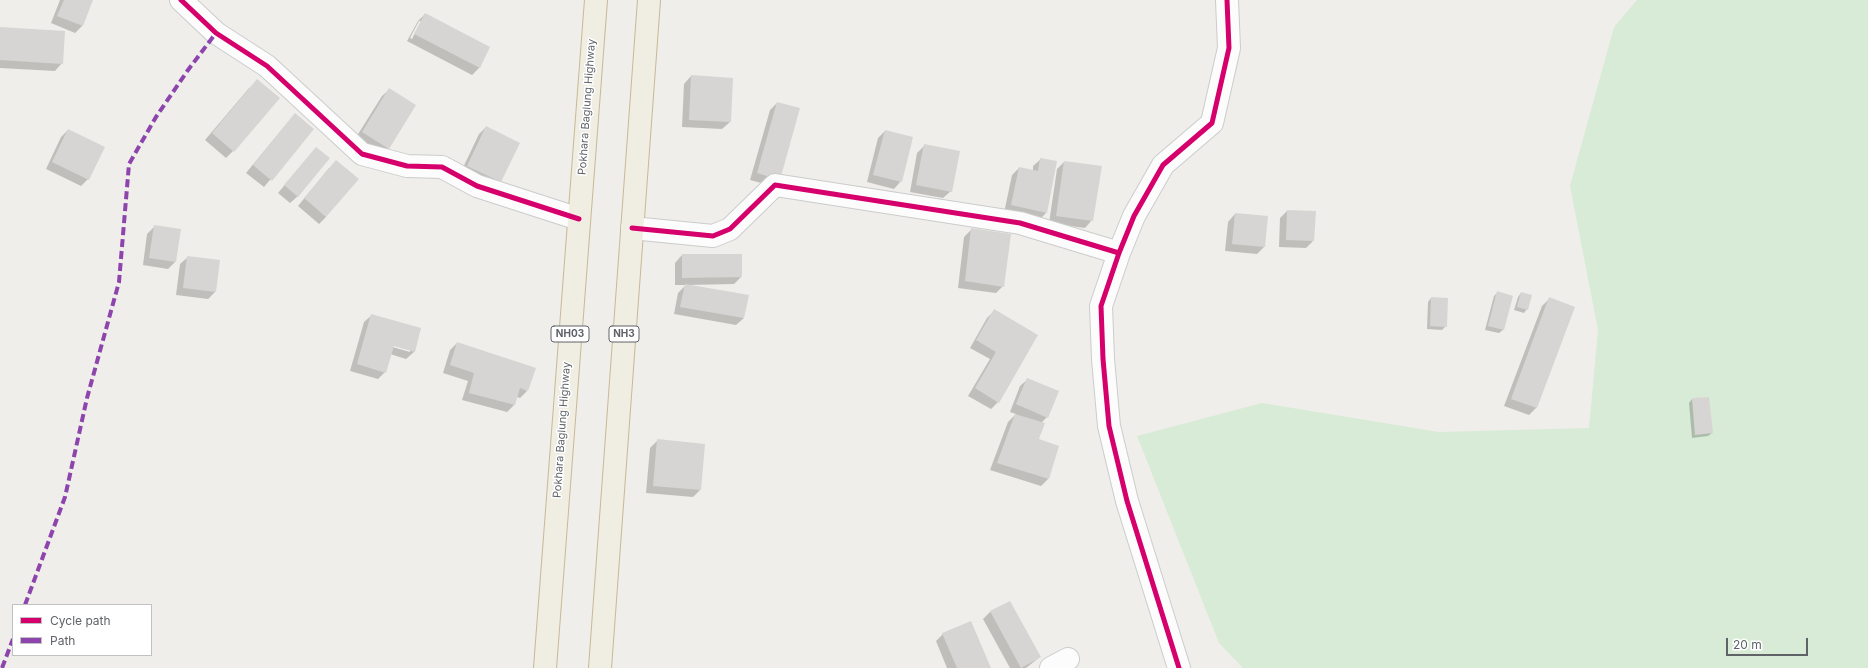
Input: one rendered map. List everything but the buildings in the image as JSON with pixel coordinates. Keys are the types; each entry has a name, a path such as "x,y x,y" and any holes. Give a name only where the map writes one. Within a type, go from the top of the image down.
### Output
{"highway":[{"name":"Pokhara Baglung Highway","path":"545,668 596,0"},
{"name":"NH3","path":"600,668 649,0"}],"street":[{"path":"181,0 216,33 267,66 362,154 407,166 442,167 477,186 579,219"},
{"path":"1179,668 1127,501 1109,426 1103,359 1101,306 1119,253 1134,216 1163,165 1212,123 1230,48 1227,0"},
{"path":"632,228 712,236 730,229 775,185 1020,223 1119,253"}],"green space":[{"path":"1637,0 1868,0 1868,668 1243,668 1219,643 1137,436 1262,403 1439,432 1589,428 1598,330 1570,186 1614,27"}],"marked path":[{"path":"25,604 65,497 87,398 119,282 129,164 156,117 188,70 216,33"},
{"path":"2,668 12,642"}],"cycle path":[{"path":"181,0 216,33 267,66 362,154 407,166 442,167 477,186 579,219"},
{"path":"1179,668 1127,501 1109,426 1103,359 1101,306 1119,253 1134,216 1163,165 1212,123 1229,48 1227,0"},
{"path":"632,228 713,236 730,229 775,185 1020,223 1119,253"}]}
